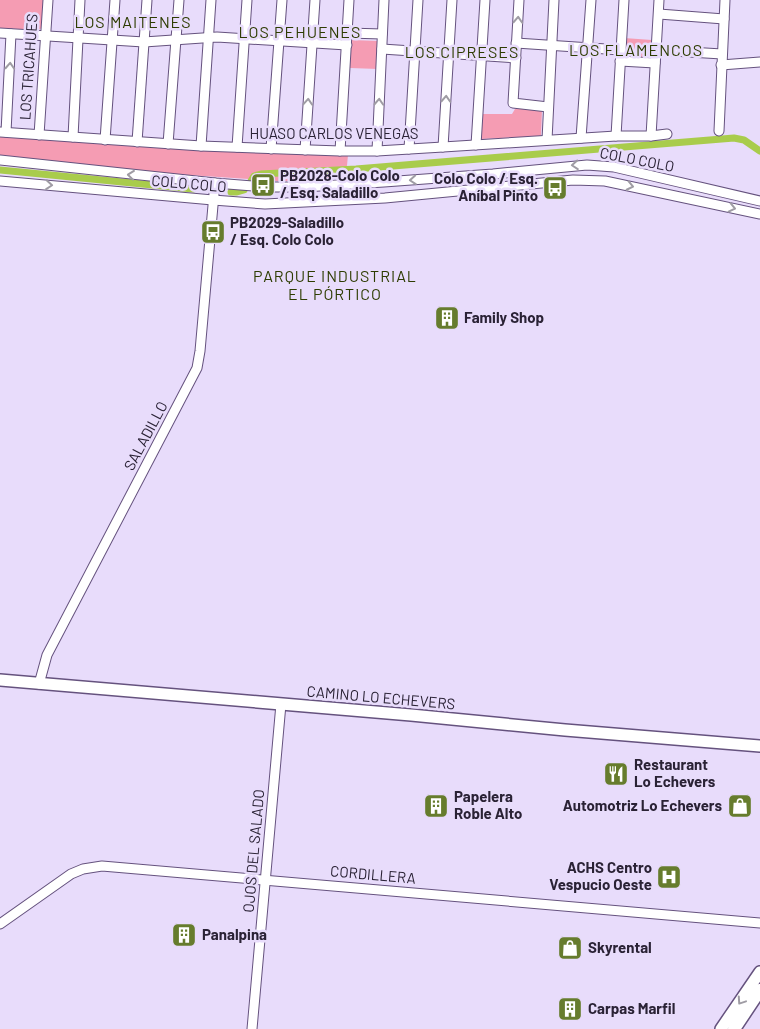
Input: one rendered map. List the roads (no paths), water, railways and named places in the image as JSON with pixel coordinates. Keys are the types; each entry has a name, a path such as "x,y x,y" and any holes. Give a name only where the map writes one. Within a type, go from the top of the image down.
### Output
{"highway":[{"path":"734,1029 760,990"}],"main road":[{"name":"CAMINO LO ECHEVERS","path":"0,680 760,746"},
{"path":"721,1029 760,972"}],"street":[{"name":"LOS TRICAHUES","path":"39,135 48,0"},
{"path":"73,138 80,0"},
{"path":"105,140 114,0"},
{"path":"137,142 147,0"},
{"path":"168,144 179,0"},
{"path":"201,146 211,0"},
{"path":"237,148 247,0"},
{"path":"271,149 282,0"},
{"path":"305,150 316,0"},
{"path":"340,151 349,0"},
{"path":"377,151 384,0"},
{"path":"409,149 418,0"},
{"path":"443,147 452,0"},
{"path":"476,144 486,0"},
{"path":"519,0 513,103 548,106"},
{"path":"546,140 554,0"},
{"path":"581,138 591,0"},
{"path":"616,136 624,0"},
{"path":"651,136 660,0"},
{"path":"719,131 725,0"},
{"path":"658,14 724,19"},
{"path":"0,33 111,41 144,42 209,37 347,45"},
{"path":"348,33 382,34"},
{"path":"3,132 11,34"},
{"path":"516,43 621,50"},
{"path":"382,49 516,58"},
{"path":"656,50 722,54"},
{"path":"620,61 656,63"},
{"path":"721,65 760,62"},
{"name":"HUASO CARLOS VENEGAS","path":"3,132 201,146 340,151 377,151 667,134"},
{"name":"COLO COLO","path":"0,160 214,184 264,187 304,187 493,174 587,165 614,167 760,201"},
{"name":"COLO COLO","path":"0,181 265,204 377,199 573,180 590,180 605,181 760,214"},
{"path":"388,181 390,198"},
{"path":"376,182 377,199"},
{"name":"SALADILLO","path":"39,684 48,655 197,368 214,184"},
{"path":"698,200 701,187"},
{"path":"710,203 713,190"},
{"name":"OJOS DEL SALADO","path":"252,1029 281,704"},
{"name":"CORDILLERA","path":"0,924 66,877 89,867 102,866 760,923"}],"waterway":[{"path":"251,181 254,176 261,174 356,169 734,138 744,140 760,151"},
{"path":"0,170 193,189"},
{"path":"231,192 244,190"}],"place":[{"name":"PB2028-Colo Colo / Esq. Saladillo","path":"263,185"},
{"name":"Colo Colo / Esq. Aníbal Pinto","path":"555,188"},
{"name":"PB2029-Saladillo / Esq. Colo Colo","path":"213,232"},
{"name":"Family Shop","path":"447,318"},
{"name":"Restaurant Lo Echevers","path":"616,774"},
{"name":"Papelera Roble Alto","path":"436,806"},
{"name":"Automotriz Lo Echevers","path":"740,806"},
{"name":"ACHS Centro Vespucio Oeste","path":"669,877"},
{"name":"Panalpina","path":"184,935"},
{"name":"Skyrental","path":"570,948"},
{"name":"Carpas Marfil","path":"570,1009"}],"district":[{"name":"LOS MAITENES","path":"133,22"},
{"name":"LOS PEHUENES","path":"300,32"},
{"name":"LOS FLAMENCOS","path":"636,50"},
{"name":"LOS CIPRESES","path":"462,52"},
{"name":"PARQUE INDUSTRIAL EL PÓRTICO","path":"335,285"}]}
